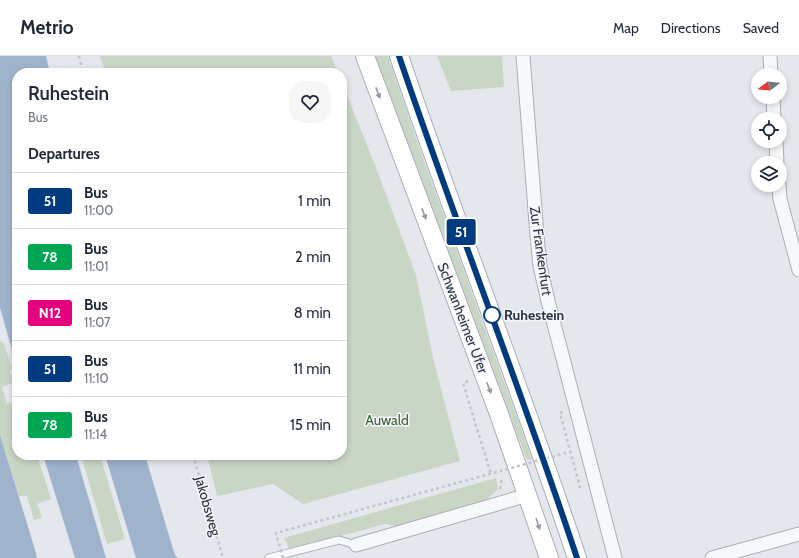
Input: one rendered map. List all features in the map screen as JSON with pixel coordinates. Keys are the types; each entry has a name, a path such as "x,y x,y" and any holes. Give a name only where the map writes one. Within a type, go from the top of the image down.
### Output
{"main road":[{"name":"Schwanheimer Ufer","path":"365,56 499,414 549,558"},
{"name":"Schwanheimer Ufer","path":"398,56 435,162 521,394 577,558"}],"street":[{"name":"Zur Frankenfurt","path":"523,56 540,266 616,558"},
{"path":"770,56 771,68"},
{"path":"780,192 780,199 799,270"},
{"path":"356,545 528,495"},
{"path":"712,558 799,536"}],"lane":[{"path":"269,558 339,540 356,545"}],"path":[{"path":"78,56 82,68"},
{"path":"463,383 491,474"},
{"path":"283,558 276,533 569,452"},
{"name":"Jakobsweg","path":"194,460 223,558"}],"green space":[{"path":"100,56 331,56 336,68 104,68"},
{"path":"375,56 388,56 418,144 532,459 527,460"},
{"path":"437,56 502,56 504,87 451,91"},
{"name":"Auwald","path":"347,95 416,275 434,362 460,461 303,504 273,484 217,496 208,460 347,460"},
{"path":"0,341 4,343 12,369 9,370 12,375 12,383 2,387 7,404 12,402 12,460 39,460 51,499 37,504 42,518 34,520 27,496 19,496 0,435"},
{"path":"82,460 101,460 125,539 107,544"},
{"path":"496,478 498,489 481,505 409,528 385,524 290,550 284,538"}],"water":[{"path":"0,56 46,56 49,68 12,68 12,350 0,308"},
{"path":"0,435 36,553 37,558 0,558"},
{"path":"45,460 77,460 106,558 75,558"},
{"path":"107,460 146,460 175,555 178,558 136,558"}],"bus line":[{"name":"51","path":"399,56 432,154 521,394 577,558"}],"place":[{"name":"Ruhestein","path":"492,315"}]}
